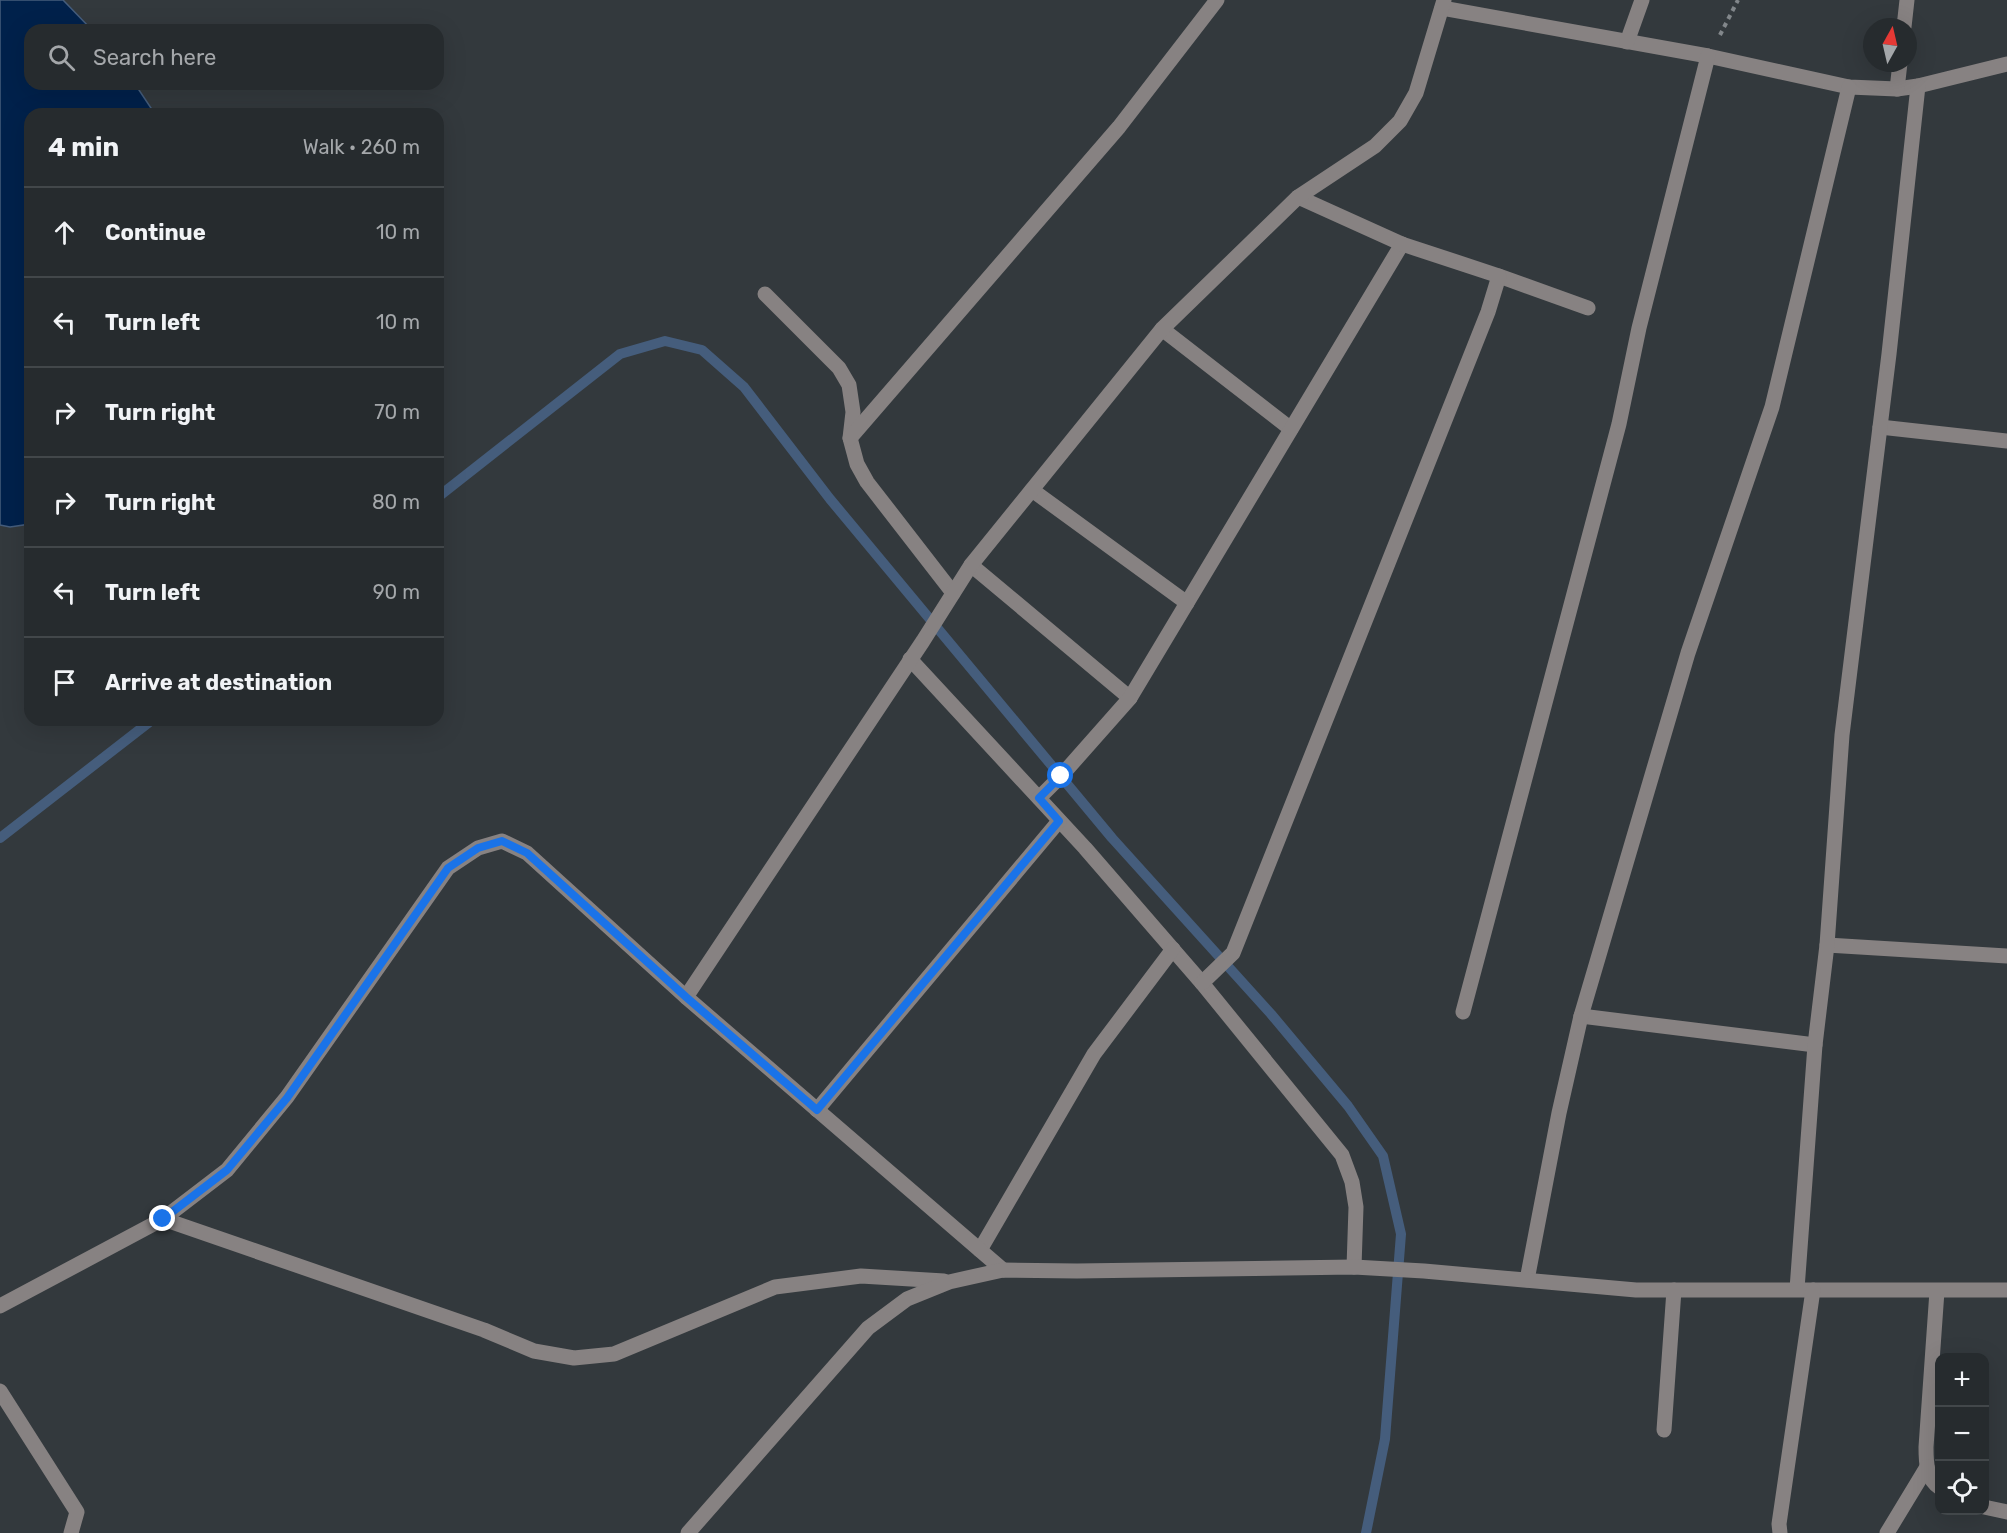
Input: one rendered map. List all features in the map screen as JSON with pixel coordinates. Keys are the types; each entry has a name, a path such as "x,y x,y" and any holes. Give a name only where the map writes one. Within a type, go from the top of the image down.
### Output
{"street":[{"path":"850,438 1119,127 1217,0"},
{"path":"1627,42 1641,0"},
{"path":"1905,18 1907,0"},
{"path":"686,997 971,565 1162,329 1298,197 1375,146 1400,120 1416,93 1443,4 1849,87 1897,89 1918,86 2007,64"},
{"path":"1463,1012 1619,424 1639,328 1704,56"},
{"path":"1897,89 1899,72"},
{"path":"1797,1289 1815,1045 1827,945 1842,735 1880,427 1918,86"},
{"path":"1527,1280 1559,1113 1581,1016 1688,653 1772,407 1849,87"},
{"path":"1298,197 1402,244 1588,308"},
{"path":"1039,798 1130,698 1402,244"},
{"path":"1207,979 1233,953 1488,312 1499,276"},
{"path":"765,294 839,368 849,385 853,412 850,438 857,464 867,482 952,593"},
{"path":"1162,329 1291,429"},
{"path":"1880,427 2007,441"},
{"path":"1032,490 1187,603"},
{"path":"971,565 1130,698"},
{"path":"910,659 1039,798 1173,949 1207,979 1342,1155 1353,1182 1356,1207 1354,1267"},
{"path":"817,1110 1059,821"},
{"path":"0,1306 163,1219 227,1170 287,1098 448,868 478,848 502,841 527,853 686,997 1003,1270"},
{"path":"1827,945 2007,956"},
{"path":"980,1250 1094,1054 1173,949"},
{"path":"1581,1016 1815,1045"},
{"path":"163,1219 473,1326 534,1351 574,1358 614,1354 775,1287 861,1276 949,1282"},
{"path":"688,1533 868,1328 907,1299 949,1282 1003,1270 1354,1267 1636,1290 2007,1290"},
{"path":"1664,1430 1674,1290"},
{"path":"1780,1533 1779,1524 1813,1290"},
{"path":"1935,1485 1926,1467 1926,1447 1937,1291"},
{"path":"0,1391 77,1512 71,1533"},
{"path":"1887,1533 1926,1467"},
{"path":"1989,1508 2007,1512"}],"path":[{"path":"1704,56 1738,0"}],"water":[{"path":"0,0 63,0 86,24 24,24 24,90 139,90 151,108 24,108 24,525 10,527 0,525"}],"waterway":[{"path":"444,492 620,354 665,341 702,350 744,387 830,499 1112,838 1271,1014 1348,1106 1383,1156 1401,1234 1385,1439 1366,1533"},
{"path":"0,838 144,726"}],"route":[{"path":"163,1219 227,1170 287,1098 448,868 478,848 502,841 527,853 686,997 817,1110 1059,821 1039,798 1061,776"}]}
